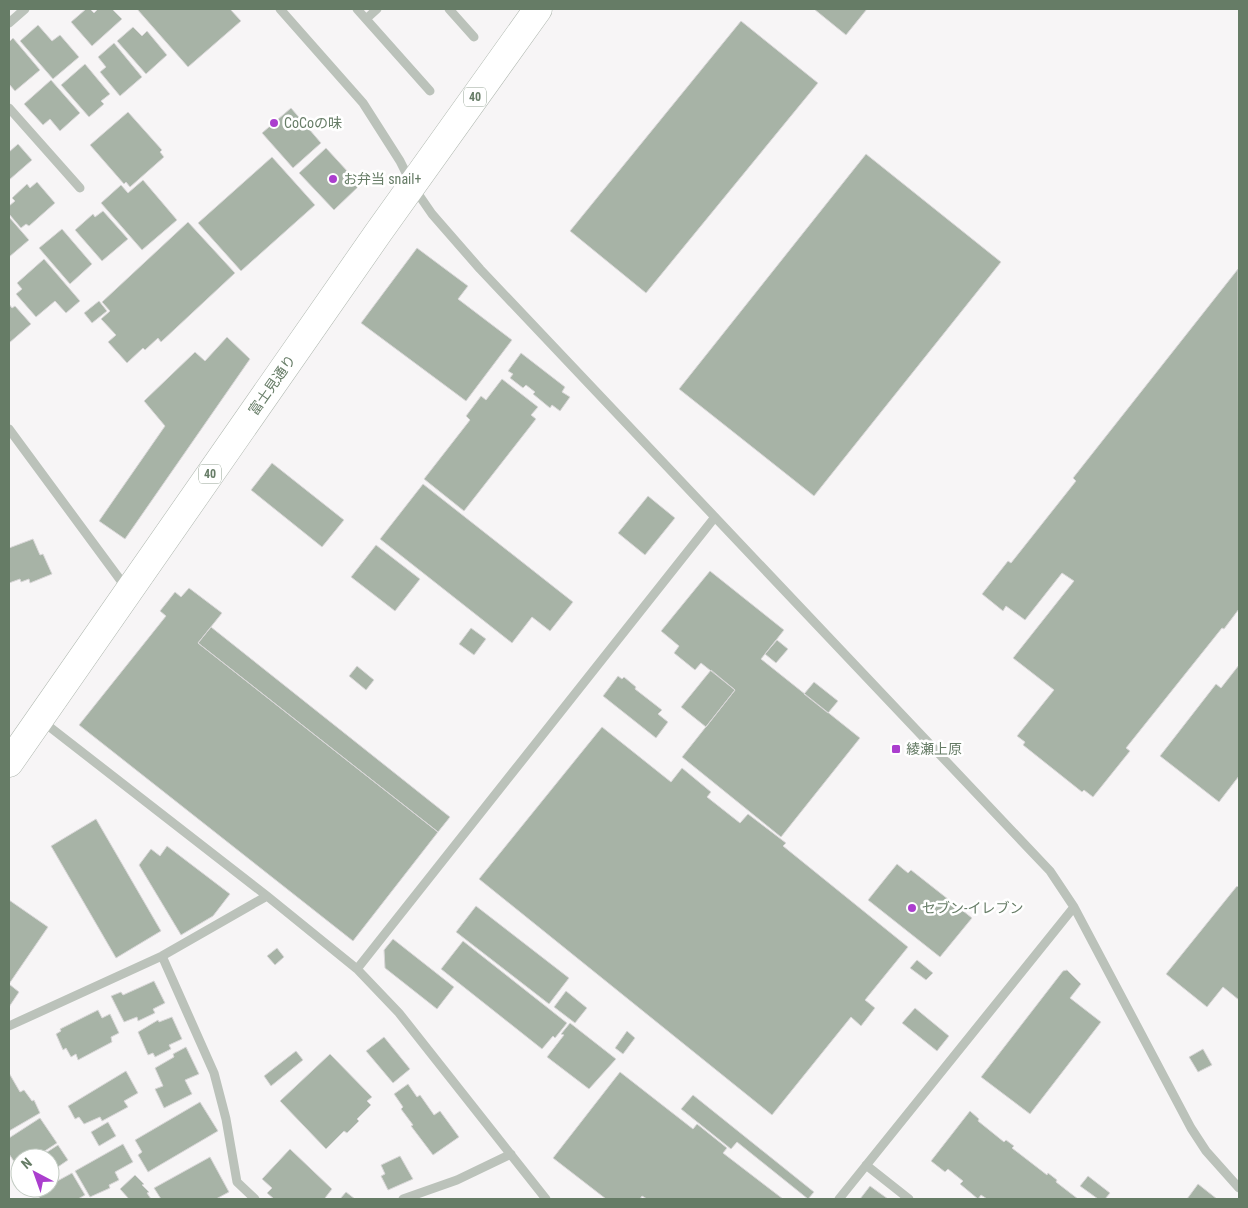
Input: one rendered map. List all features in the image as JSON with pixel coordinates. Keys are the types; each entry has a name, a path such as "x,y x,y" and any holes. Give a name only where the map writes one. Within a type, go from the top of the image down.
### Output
{"main road":[{"name":"富士見通り","path":"9,763 538,9"}],"street":[{"path":"9,23 25,9"},
{"path":"280,9 363,103 400,161 412,186 432,214 480,269 1050,871 1074,907 1191,1128 1206,1152 1239,1188"},
{"path":"357,9 430,91"},
{"path":"366,19 377,9"},
{"path":"448,9 474,37"},
{"path":"9,108 80,188"},
{"path":"9,429 129,591"},
{"path":"356,969 715,517"},
{"path":"40,719 267,896 356,969 399,1013 546,1199"},
{"path":"9,1026 162,956 267,896"},
{"path":"839,1199 1074,907"},
{"path":"162,956 214,1073 226,1119 237,1182 255,1199"},
{"path":"403,1199 457,1180 511,1154"},
{"path":"866,1165 909,1199"}],"building":[{"path":"86,9 90,9 94,13 98,9 112,9 122,19 92,46 71,22"},
{"path":"137,9 230,9 241,21 188,67"},
{"path":"814,9 867,9 846,35"},
{"path":"741,21 818,83 646,293 570,231"},
{"path":"38,25 52,41 60,35 79,57 53,79 20,41"},
{"path":"133,27 142,36 147,31 167,55 146,74 117,41"},
{"path":"13,38 40,70 15,91 9,84 9,42"},
{"path":"114,43 142,77 120,96 100,72 106,67 98,57"},
{"path":"85,64 110,94 101,101 104,104 89,117 61,85"},
{"path":"51,80 80,113 60,131 50,119 43,125 24,104"},
{"path":"291,108 321,143 293,168 262,133"},
{"path":"128,112 162,150 160,152 164,157 130,187 126,182 124,184 90,145"},
{"path":"18,144 32,160 9,180 9,152"},
{"path":"326,148 360,185 334,210 299,173"},
{"path":"866,154 1001,262 814,496 679,389"},
{"path":"272,157 315,205 241,271 198,223"},
{"path":"143,180 177,220 142,250 101,203 121,185 128,193"},
{"path":"37,182 55,203 29,226 26,224 21,228 9,214 9,206 15,201 12,198 27,184 30,188"},
{"path":"103,211 128,239 102,261 75,230 93,214 95,217"},
{"path":"9,217 29,240 9,257"},
{"path":"188,222 235,273 161,342 158,338 145,350 143,348 127,363 108,342 116,335 101,319 110,311 102,302"},
{"path":"62,229 92,264 70,284 39,248"},
{"path":"417,248 468,286 458,299 512,340 466,401 361,323"},
{"path":"44,259 80,301 66,313 55,301 36,317 16,294 22,289 17,283"},
{"path":"1238,269 1239,609 1126,748 1130,751 1093,797 1084,790 1082,792 1023,745 1025,742 1017,736 1054,690 1013,658 1074,581 1062,573 1025,620 1006,606 1003,611 982,594 1008,561 1011,563 1076,481 1073,478"},
{"path":"99,301 107,311 92,323 84,313"},
{"path":"9,304 12,308 15,306 31,324 9,343"},
{"path":"227,337 250,359 125,539 99,521 165,426 144,401 195,352 205,361"},
{"path":"521,353 565,387 562,392 570,397 560,411 552,405 550,408 533,394 535,392 526,385 523,388 510,378 513,374 508,371"},
{"path":"502,379 538,407 531,415 536,419 464,511 424,479 470,420 466,416 481,396 486,400"},
{"path":"272,463 344,520 322,547 251,490"},
{"path":"423,484 573,602 550,631 532,617 512,643 380,539"},
{"path":"648,496 675,518 645,555 618,533"},
{"path":"33,539 40,555 43,554 52,574 30,583 29,579 21,582 20,579 9,583 9,548"},
{"path":"376,545 420,579 395,611 351,577"},
{"path":"710,571 784,630 761,659 860,738 781,837 682,757 735,690 701,663 695,670 674,653 679,646 661,631"},
{"path":"189,588 222,613 198,643 438,832 353,941 79,725 166,616 160,611 175,592 181,597"},
{"path":"211,627 450,817 438,832 198,643"},
{"path":"471,628 486,639 474,655 459,644"},
{"path":"777,640 788,649 776,663 765,654"},
{"path":"1239,665 1239,776 1219,802 1160,756 1216,684 1221,688"},
{"path":"357,666 374,680 366,690 349,676"},
{"path":"711,670 735,690 706,727 681,707"},
{"path":"618,676 622,679 624,677 636,687 635,689 662,710 658,714 668,722 656,738 603,696"},
{"path":"814,682 838,701 828,713 804,694"},
{"path":"602,727 671,782 682,768 711,792 707,797 740,823 748,814 786,843 783,846 908,947 865,1000 875,1008 861,1026 851,1017 772,1115 479,879"},
{"path":"96,819 161,931 116,958 51,846"},
{"path":"167,846 230,894 213,916 181,935 139,865 151,849 160,856"},
{"path":"897,864 908,873 911,870 972,918 940,957 868,900"},
{"path":"1237,886 1239,888 1239,1000 1223,987 1207,1007 1166,974"},
{"path":"9,900 48,927 9,984"},
{"path":"476,906 569,978 549,1004 456,932"},
{"path":"393,939 454,987 437,1009 385,968 384,950"},
{"path":"463,941 567,1023 555,1038 553,1036 542,1049 441,969"},
{"path":"277,948 284,957 275,965 267,956"},
{"path":"917,960 933,973 926,980 910,968"},
{"path":"1067,970 1081,984 1070,998 1101,1022 1030,1114 981,1077 1063,971"},
{"path":"154,981 165,1003 153,1009 155,1013 138,1021 137,1017 124,1022 111,996 121,992 123,995"},
{"path":"9,984 19,992 9,1007"},
{"path":"566,991 587,1008 575,1023 554,1007"},
{"path":"915,1008 949,1036 937,1051 902,1023"},
{"path":"98,1010 102,1018 110,1014 119,1033 111,1037 112,1042 78,1060 76,1054 71,1057 66,1048 63,1050 56,1034 61,1031 60,1029"},
{"path":"172,1017 182,1039 169,1045 171,1049 155,1057 153,1053 148,1055 138,1032 158,1020 159,1022"},
{"path":"570,1023 616,1059 589,1089 547,1057 564,1035 561,1034"},
{"path":"627,1031 635,1038 623,1054 615,1048"},
{"path":"384,1037 410,1069 393,1083 366,1051"},
{"path":"186,1047 199,1074 185,1080 192,1094 164,1108 155,1089 163,1086 155,1068 174,1057 173,1054"},
{"path":"1203,1049 1212,1065 1198,1072 1189,1057"},
{"path":"296,1051 303,1060 271,1086 264,1076"},
{"path":"330,1054 372,1097 367,1101 371,1105 357,1119 359,1121 347,1133 344,1131 326,1149 280,1101"},
{"path":"126,1071 138,1093 124,1101 128,1107 102,1121 100,1117 84,1124 79,1117 75,1119 68,1106"},
{"path":"620,1072 693,1129 697,1124 727,1148 723,1153 783,1199 647,1199 642,1196 640,1199 606,1199 553,1158"},
{"path":"9,1073 20,1092 24,1090 32,1101 34,1100 40,1113 9,1131"},
{"path":"408,1084 417,1097 420,1095 434,1115 440,1111 459,1137 433,1155 411,1126 413,1125 401,1109 403,1107 394,1094"},
{"path":"693,1095 814,1192 808,1199 737,1142 731,1149 681,1109"},
{"path":"200,1102 218,1131 148,1172 138,1155 142,1152 135,1140"},
{"path":"970,1111 979,1119 978,1121 1004,1142 1006,1140 1014,1146 1012,1148 1047,1175 1048,1173 1057,1180 1056,1182 1078,1199 987,1199 981,1195 978,1199 960,1184 963,1181 948,1169 945,1172 931,1161"},
{"path":"40,1118 57,1143 49,1148 10,1148 10,1156 9,1138"},
{"path":"108,1122 116,1136 99,1146 91,1132"},
{"path":"123,1144 133,1162 115,1172 119,1180 109,1185 110,1188 90,1197 75,1171"},
{"path":"60,1148 68,1160 60,1166"},
{"path":"290,1149 332,1189 326,1199 274,1199 267,1193 272,1188 262,1179"},
{"path":"400,1156 413,1179 388,1190 381,1176 385,1174 381,1165"},
{"path":"210,1157 229,1192 216,1199 161,1199 154,1188"},
{"path":"72,1173 85,1195 78,1199 40,1199 60,1198 60,1180"},
{"path":"135,1175 144,1184 142,1185 149,1192 147,1193 151,1199 129,1199 120,1189"},
{"path":"1088,1176 1110,1193 1105,1199 1098,1199 1080,1186"},
{"path":"1198,1184 1217,1199 1187,1199"},
{"path":"870,1186 888,1199 860,1199"},
{"path":"346,1192 355,1199 340,1199"}],"place":[{"name":"CoCoの味","path":"274,123"},
{"name":"お弁当 snail+","path":"333,179"},
{"name":"綾瀬上原","path":"896,749"},
{"name":"セブン-イレブン","path":"912,908"}]}
